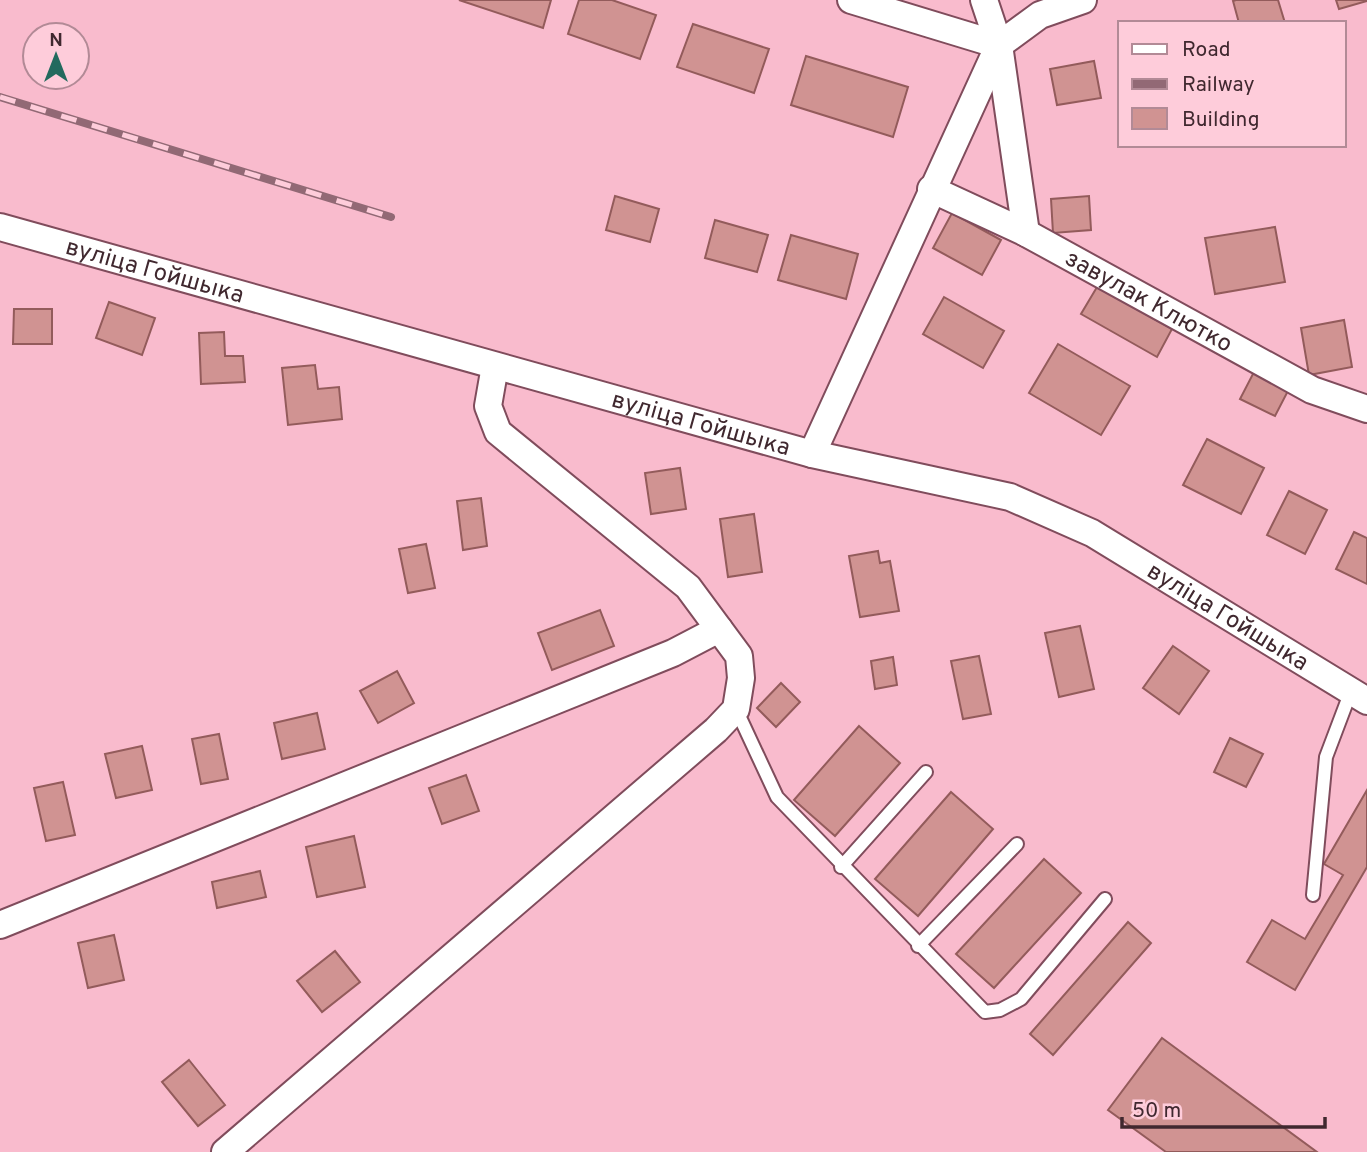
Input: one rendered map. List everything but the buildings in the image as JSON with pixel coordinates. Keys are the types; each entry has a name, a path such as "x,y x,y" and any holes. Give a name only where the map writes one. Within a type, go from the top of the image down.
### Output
{"street":[{"path":"851,0 999,45"},
{"path":"984,0 999,45 1026,233"},
{"path":"812,454 999,45 1040,15 1083,0"},
{"name":"завулак Клютко","path":"931,189 1026,233 1312,390 1367,409"},
{"name":"вуліца Гойшыка","path":"0,227 812,454 931,477 1022,502 1092,533 1359,696"},
{"path":"225,1152 716,730 736,709 741,678 739,656 688,587 498,432 488,406 495,366"},
{"path":"0,925 673,653 719,629"}],"lane":[{"path":"1313,895 1326,757 1359,696"},
{"path":"736,709 777,797 841,867 985,1012 1000,1010 1021,999 1105,899"},
{"path":"841,867 926,772"},
{"path":"918,946 1017,844"}],"railway":[{"path":"0,97 391,217"}]}
